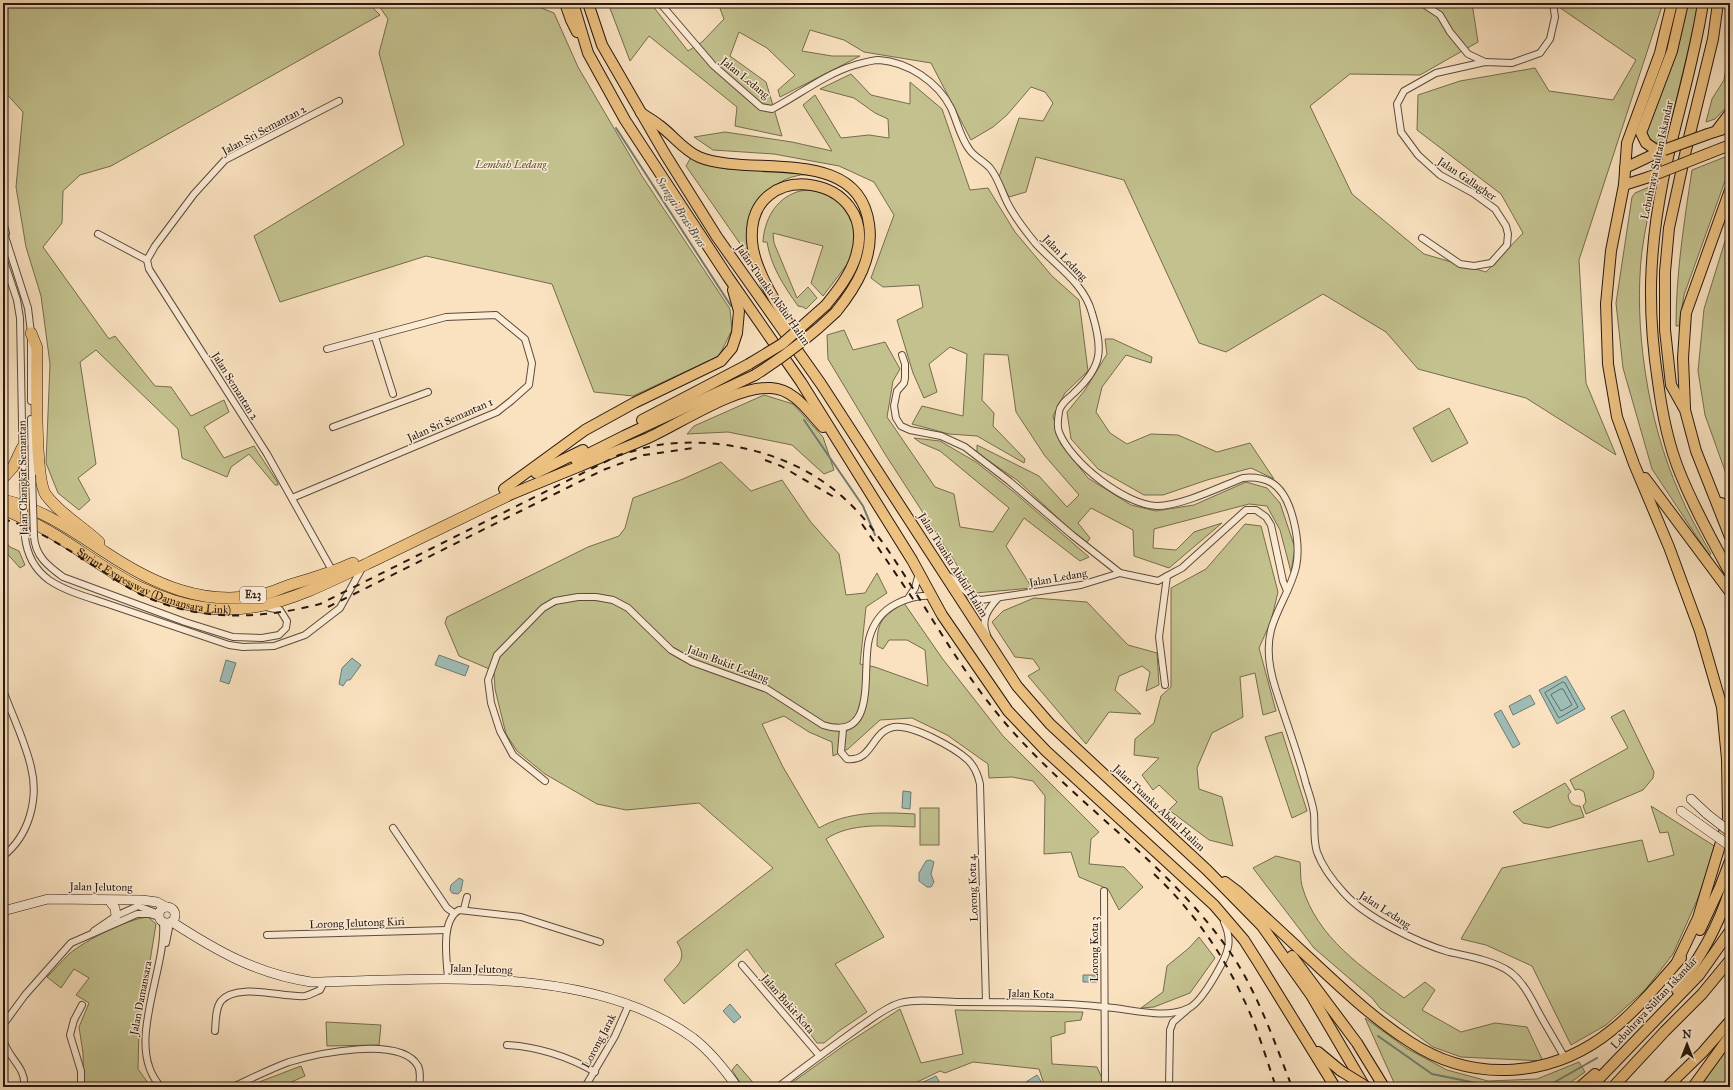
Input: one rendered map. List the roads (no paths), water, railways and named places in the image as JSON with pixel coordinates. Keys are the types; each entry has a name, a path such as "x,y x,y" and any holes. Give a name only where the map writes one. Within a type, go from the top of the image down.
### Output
{"highway":[{"path":"31,333 37,348 38,448 41,482 45,493 68,518 86,530 125,565"},
{"path":"3,478 10,471 22,448"},
{"name":"Sprint Expressway (Damansara Link)","path":"3,510 46,528 138,587 169,600 203,608 233,610 252,609 298,596 362,566 506,493"},
{"name":"Sprint Expressway (Damansara Link)","path":"3,500 17,503 50,517 125,565 172,588 198,595 232,597 264,594 333,572 506,493"}],"main road":[{"path":"565,3 571,20 625,120 728,277 801,382 834,438 919,574 942,615 1008,711 1027,732 1214,905 1244,940 1310,1044 1335,1087"},
{"path":"573,3 588,53"},
{"name":"Jalan Tuanku Abdul Halim","path":"588,3 602,45 639,112 717,237 815,375 938,563 1016,686 1050,724 1207,870 1262,926 1311,995 1366,1087"},
{"path":"1672,3 1660,53 1627,143 1624,185 1610,266 1606,304 1608,357 1617,417 1634,464 1669,547 1700,631 1722,707 1727,759 1728,818 1698,918 1677,962"},
{"path":"1662,151 1646,143 1641,132 1672,51 1683,3"},
{"name":"Lebuhraya Sultan Iskandar","path":"1703,3 1697,41 1663,179 1653,236 1650,269 1651,323 1661,405 1669,442 1679,472 1698,514 1730,573"},
{"path":"1685,410 1671,385 1665,324 1666,248 1677,189 1713,39 1718,3"},
{"path":"506,493 755,375 790,353 812,335 836,312 845,301 865,266 871,237 868,216 861,201 849,186 835,177 811,169 732,165 700,157 688,151 659,125 639,112"},
{"path":"1713,132 1730,113"},
{"path":"1625,168 1662,151 1730,127"},
{"path":"1624,185 1649,177 1730,145"},
{"path":"506,493 749,364 782,344 826,305 841,286 854,264 857,254 858,225 845,201 832,191 805,183 784,187 770,195 757,210 752,228 754,254 765,280 815,375"},
{"path":"1730,190 1686,313 1683,358 1685,410 1696,451 1714,493 1730,537"},
{"path":"506,493 585,430 634,403 721,361 732,348 737,333 739,311 728,277"},
{"path":"506,493 648,438 740,394 761,388 782,390 791,394 834,438"},
{"path":"1634,464 1730,592"},
{"path":"1714,493 1730,516"},
{"path":"1207,870 1237,891 1358,1003 1410,1043 1445,1060 1472,1068 1503,1071 1540,1067 1565,1058 1588,1047 1611,1031 1629,1015 1677,962 1697,936 1720,887 1730,861"},
{"path":"1666,1007 1712,937 1730,889"},
{"path":"1262,926 1284,945 1322,995 1356,1043 1384,1087"},
{"name":"Lebuhraya Sultan Iskandar","path":"1591,1087 1597,1077 1639,1037 1666,1007 1699,975 1730,931"},
{"path":"1613,1087 1702,994 1730,960"},
{"path":"1703,1052 1730,1014"},
{"path":"1667,1087 1703,1052 1730,1021"},
{"path":"1693,1087 1730,1036"},
{"path":"1310,1044 1341,1071 1366,1087"},
{"path":"1580,1087 1597,1077"}],"street":[{"name":"Jalan Ledang","path":"660,3 713,65 762,107 772,109 822,80 848,68 878,60 903,66 923,75 935,86 951,109 970,151 990,167 1012,212 1036,243 1079,286 1087,298 1097,337 1098,360 1094,370 1083,384 1061,407 1059,432 1069,449 1089,470 1112,488 1138,502 1150,505 1160,506 1180,501 1243,478 1259,478 1271,482 1280,489 1286,499 1295,527 1298,551 1296,564 1287,591 1271,630 1269,660 1274,682 1314,813 1314,835 1317,853 1330,874 1344,894 1364,910 1406,935 1425,945 1479,960 1511,973 1522,985 1565,1058"},
{"path":"1422,3 1440,15 1450,32 1468,54 1485,62"},
{"name":"Jalan Gallagher","path":"1422,238 1460,264 1474,266 1491,263 1507,245 1508,234 1506,226 1495,209 1473,193 1440,175 1418,155 1401,132 1397,104 1404,91 1436,73 1485,62 1512,64 1540,54 1550,39 1555,17 1553,3"},
{"name":"Jalan Sri Semantan 2","path":"147,260 155,246 194,194 225,160 339,101"},
{"path":"3,222 8,244"},
{"name":"Jalan Changkat Semantan","path":"3,230 26,299 31,333 32,475 34,536 37,552 47,566 63,577 184,622 233,637 262,638 279,635 284,632 287,621 280,610 270,607 252,609"},
{"path":"98,234 147,260"},
{"name":"Jalan Changkat Semantan","path":"3,258 17,300 20,318 22,448 26,548 33,564 50,581 72,591 134,613 229,645 243,648 274,646 305,635 316,628 340,608 362,566"},
{"name":"Jalan Semantan 2","path":"147,260 149,269 267,454 333,572"},
{"name":"Jalan Sri Semantan 1","path":"292,498 497,412 529,385 532,363 525,339 496,315 446,317 327,349"},
{"path":"375,336 393,394"},
{"name":"Jalan Ledang","path":"902,354 905,364 905,378 904,383 897,391 894,406 896,418 901,426 910,430 941,436 965,447 1010,481 1072,536 1120,573 1158,581 1182,568 1246,510 1256,510 1266,517 1271,525 1283,581 1287,591"},
{"path":"333,427 428,392"},
{"name":"Jalan Ledang","path":"938,563 950,577 972,597 982,600 1081,585 1120,573"},
{"path":"909,597 915,588 919,574"},
{"path":"1165,686 1159,637 1168,576"},
{"path":"842,729 851,726 860,714 865,700 869,640 874,626 888,608 909,597 931,596"},
{"name":"Jalan Bukit Ledang","path":"545,781 513,755 500,731 491,703 488,680 498,655 543,608 555,601 596,597 613,600 628,608 666,646 681,657 767,690 822,725 833,729 842,729"},
{"path":"998,598 989,608 985,620 986,632 998,659"},
{"path":"3,690 32,768 33,788 28,823 14,845 3,856"},
{"name":"Lorong Kota 4","path":"842,729 841,752 847,759 855,760 862,758 879,736 886,730 895,727 906,727 916,730 967,760 978,774 980,784 986,1002"},
{"path":"1691,799 1730,832"},
{"path":"1681,811 1730,846"},
{"path":"1696,822 1704,811"},
{"path":"392,828 447,908 454,913"},
{"name":"Lorong Kota 3","path":"1104,891 1105,1087"},
{"path":"464,909 467,897"},
{"name":"Jalan Jelutong","path":"3,911 48,899 142,900 156,902 166,916 200,940 247,965 284,978 324,982 448,979 495,980 552,986 596,994 630,1004 670,1024 694,1039 721,1065 737,1087"},
{"name":"Jalan Jelutong","path":"35,902 138,906"},
{"path":"111,904 115,908 116,916"},
{"path":"3,1024 25,995 71,943 93,932 102,924 116,916 138,906 146,905 166,916"},
{"path":"1170,1087 1170,1030 1173,1022 1189,1008 1212,981 1229,948 1229,934 1214,905"},
{"path":"448,979 447,930 454,913 464,909 522,917 600,942"},
{"path":"93,932 104,930 138,914 166,916"},
{"name":"Jalan Damansara","path":"161,1087 150,1069 145,1047 147,1026 161,958 166,916"},
{"name":"Lorong Jelutong Kiri","path":"267,935 447,930"},
{"name":"Jalan Bukit Kota","path":"742,965 819,1055"},
{"path":"215,1031 216,1017 221,1002 229,994 242,991 273,995 307,996 320,990 324,982"},
{"name":"Jalan Kota","path":"778,1087 819,1055 886,1009 899,1003 914,1001 986,1002 1104,1006 1153,1013 1189,1008"},
{"name":"Lorong Jarak","path":"584,1087 595,1072 615,1036 630,1004"},
{"path":"81,1087 81,1071 70,1035 74,1020 82,1005"},
{"path":"3,1038 6,1049 24,1075 24,1087"},
{"path":"507,1045 524,1046 553,1053 579,1063 595,1072"},
{"path":"233,1087 290,1062 342,1050 374,1049 389,1050 413,1060 418,1067 419,1087"}],"water":[{"path":"439,655 469,666 465,676 435,665"},
{"path":"352,658 361,665 350,680 347,680 343,686 339,684 342,668"},
{"path":"226,660 236,663 229,684 220,681"},
{"path":"1566,676 1585,709 1557,724 1539,690"},
{"path":"1530,695 1535,704 1513,715 1509,706"},
{"path":"1501,710 1520,744 1513,748 1494,714"},
{"path":"903,791 911,792 910,809 902,808"},
{"path":"930,860 934,862 931,874 934,882 931,887 927,887 919,881 919,873 926,861"},
{"path":"459,878 463,880 461,891 458,894 452,893 450,890 451,885"},
{"path":"1083,975 1098,975 1097,982 1083,982"},
{"path":"730,1004 741,1017 734,1023 723,1011"},
{"path":"1037,1075 1042,1083 1038,1087 1029,1087 1026,1082"},
{"path":"936,1076 940,1083 933,1087 921,1087 919,1084"}],"waterway":[{"name":"Sungai Bras Bras","path":"616,128 731,306"},
{"name":"Sungai Bras Bras","path":"804,420 863,506 875,535"},
{"name":"Sungai Bras Bras","path":"1378,1036 1432,1074 1496,1087"},
{"name":"Sungai Bras Bras","path":"1546,1087 1597,1058"}],"railway":[{"path":"3,519 39,533 144,596 165,604 209,614 253,615 275,613 320,604 619,455 661,445 707,443 746,449 766,454 784,461 819,479 834,490 860,514 882,542 960,663 992,707 1050,770 1144,856 1175,886 1204,918 1230,952 1249,984 1265,1018 1292,1087"},
{"path":"328,607 603,470 644,455 693,448"},
{"path":"765,460 781,466 834,497"},
{"path":"862,524 915,602"},
{"path":"1154,874 1168,887 1193,916 1235,981 1253,1020 1276,1087"}],"park label":[{"name":"Lembah Ledang","path":"511,164"}]}
